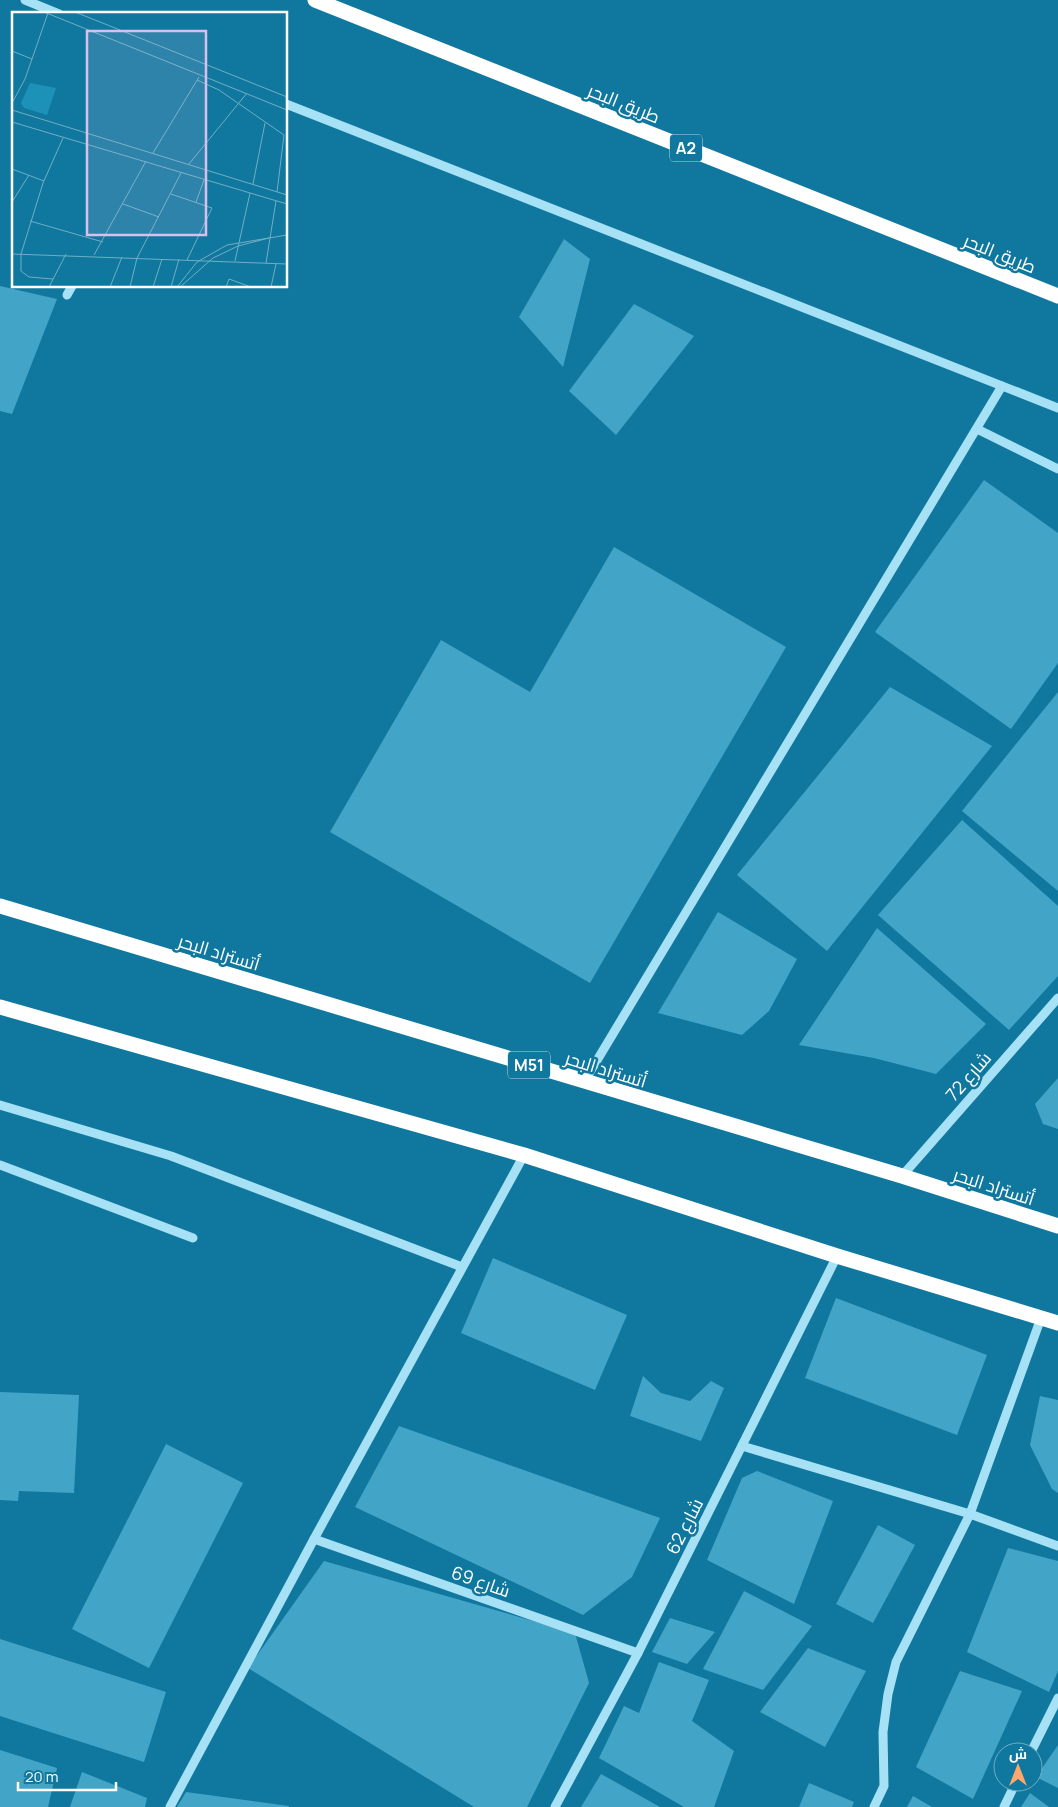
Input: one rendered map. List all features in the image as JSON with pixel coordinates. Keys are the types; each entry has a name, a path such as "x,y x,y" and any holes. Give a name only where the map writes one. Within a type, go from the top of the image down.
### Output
{"highway":[{"name":"طريق البحر","path":"315,0 1058,296"},
{"name":"أتستراد البحر","path":"0,906 902,1176 1058,1226"},
{"path":"0,1007 524,1155 837,1256 1058,1323"}],"street":[{"path":"25,0 54,12"},
{"path":"288,105 1058,408"},
{"path":"67,295 71,288"},
{"path":"584,1082 1002,386"},
{"path":"977,429 1058,469"},
{"name":"شارع 72","path":"902,1176 1058,998"},
{"path":"0,1105 171,1156 462,1267"},
{"path":"170,1807 524,1155"},
{"path":"0,1165 193,1238"},
{"name":"شارع 62","path":"555,1807 638,1653 837,1256"},
{"path":"874,1807 884,1786 883,1732 888,1694 896,1662 970,1514 1041,1318"},
{"path":"742,1446 970,1514 1058,1546"},
{"name":"شارع 69","path":"314,1539 638,1653"},
{"path":"1036,1742 1058,1698"},
{"path":"1004,1807 1011,1792"}],"building":[{"path":"564,239 590,259 563,367 519,317"},
{"path":"0,286 57,299 12,414 0,411"},
{"path":"634,304 694,336 616,435 569,391"},
{"path":"984,480 1058,533 1058,663 1011,729 875,632"},
{"path":"614,547 786,647 590,983 330,832 441,640 530,692"},
{"path":"890,687 992,746 827,951 737,875"},
{"path":"1058,692 1058,891 962,811"},
{"path":"962,820 1058,906 1058,976 1009,1030 878,915"},
{"path":"718,912 797,959 769,1011 742,1035 658,1013"},
{"path":"877,928 986,1024 936,1074 874,1058 799,1045"},
{"path":"1058,1078 1058,1129 1043,1124 1035,1104"},
{"path":"493,1258 627,1315 595,1390 461,1333"},
{"path":"836,1298 987,1355 957,1435 805,1378"},
{"path":"643,1376 661,1393 690,1401 711,1381 724,1388 701,1441 630,1416"},
{"path":"0,1392 79,1395 74,1493 19,1491 18,1501 0,1500"},
{"path":"1040,1396 1058,1400 1058,1493 1052,1489 1030,1445"},
{"path":"399,1426 660,1518 632,1577 583,1615 355,1507"},
{"path":"166,1444 243,1483 149,1668 72,1629"},
{"path":"757,1471 833,1501 794,1604 707,1560 742,1478"},
{"path":"878,1525 915,1545 873,1623 836,1604"},
{"path":"1008,1548 1058,1561 1058,1671 1049,1692 967,1652"},
{"path":"324,1561 575,1633 589,1683 527,1807 474,1807 248,1668"},
{"path":"744,1591 812,1626 763,1690 703,1669"},
{"path":"670,1618 715,1632 687,1664 652,1652"},
{"path":"0,1639 166,1692 144,1762 0,1716"},
{"path":"808,1648 866,1671 825,1747 760,1712"},
{"path":"659,1662 709,1680 692,1721 734,1751 714,1807 684,1807 599,1758 624,1706 639,1713"},
{"path":"960,1671 1022,1691 999,1742 993,1742 993,1755 973,1799 916,1767"},
{"path":"1058,1745 1058,1788 1043,1780 1043,1767"},
{"path":"0,1750 57,1768 48,1807 0,1807"},
{"path":"82,1772 147,1798 145,1807 70,1807"},
{"path":"601,1774 660,1807 581,1807"},
{"path":"809,1783 854,1802 852,1807 799,1807"},
{"path":"186,1792 289,1806 289,1807 177,1807"},
{"path":"1030,1793 1049,1807 1021,1807"},
{"path":"913,1796 932,1807 907,1807"}]}
